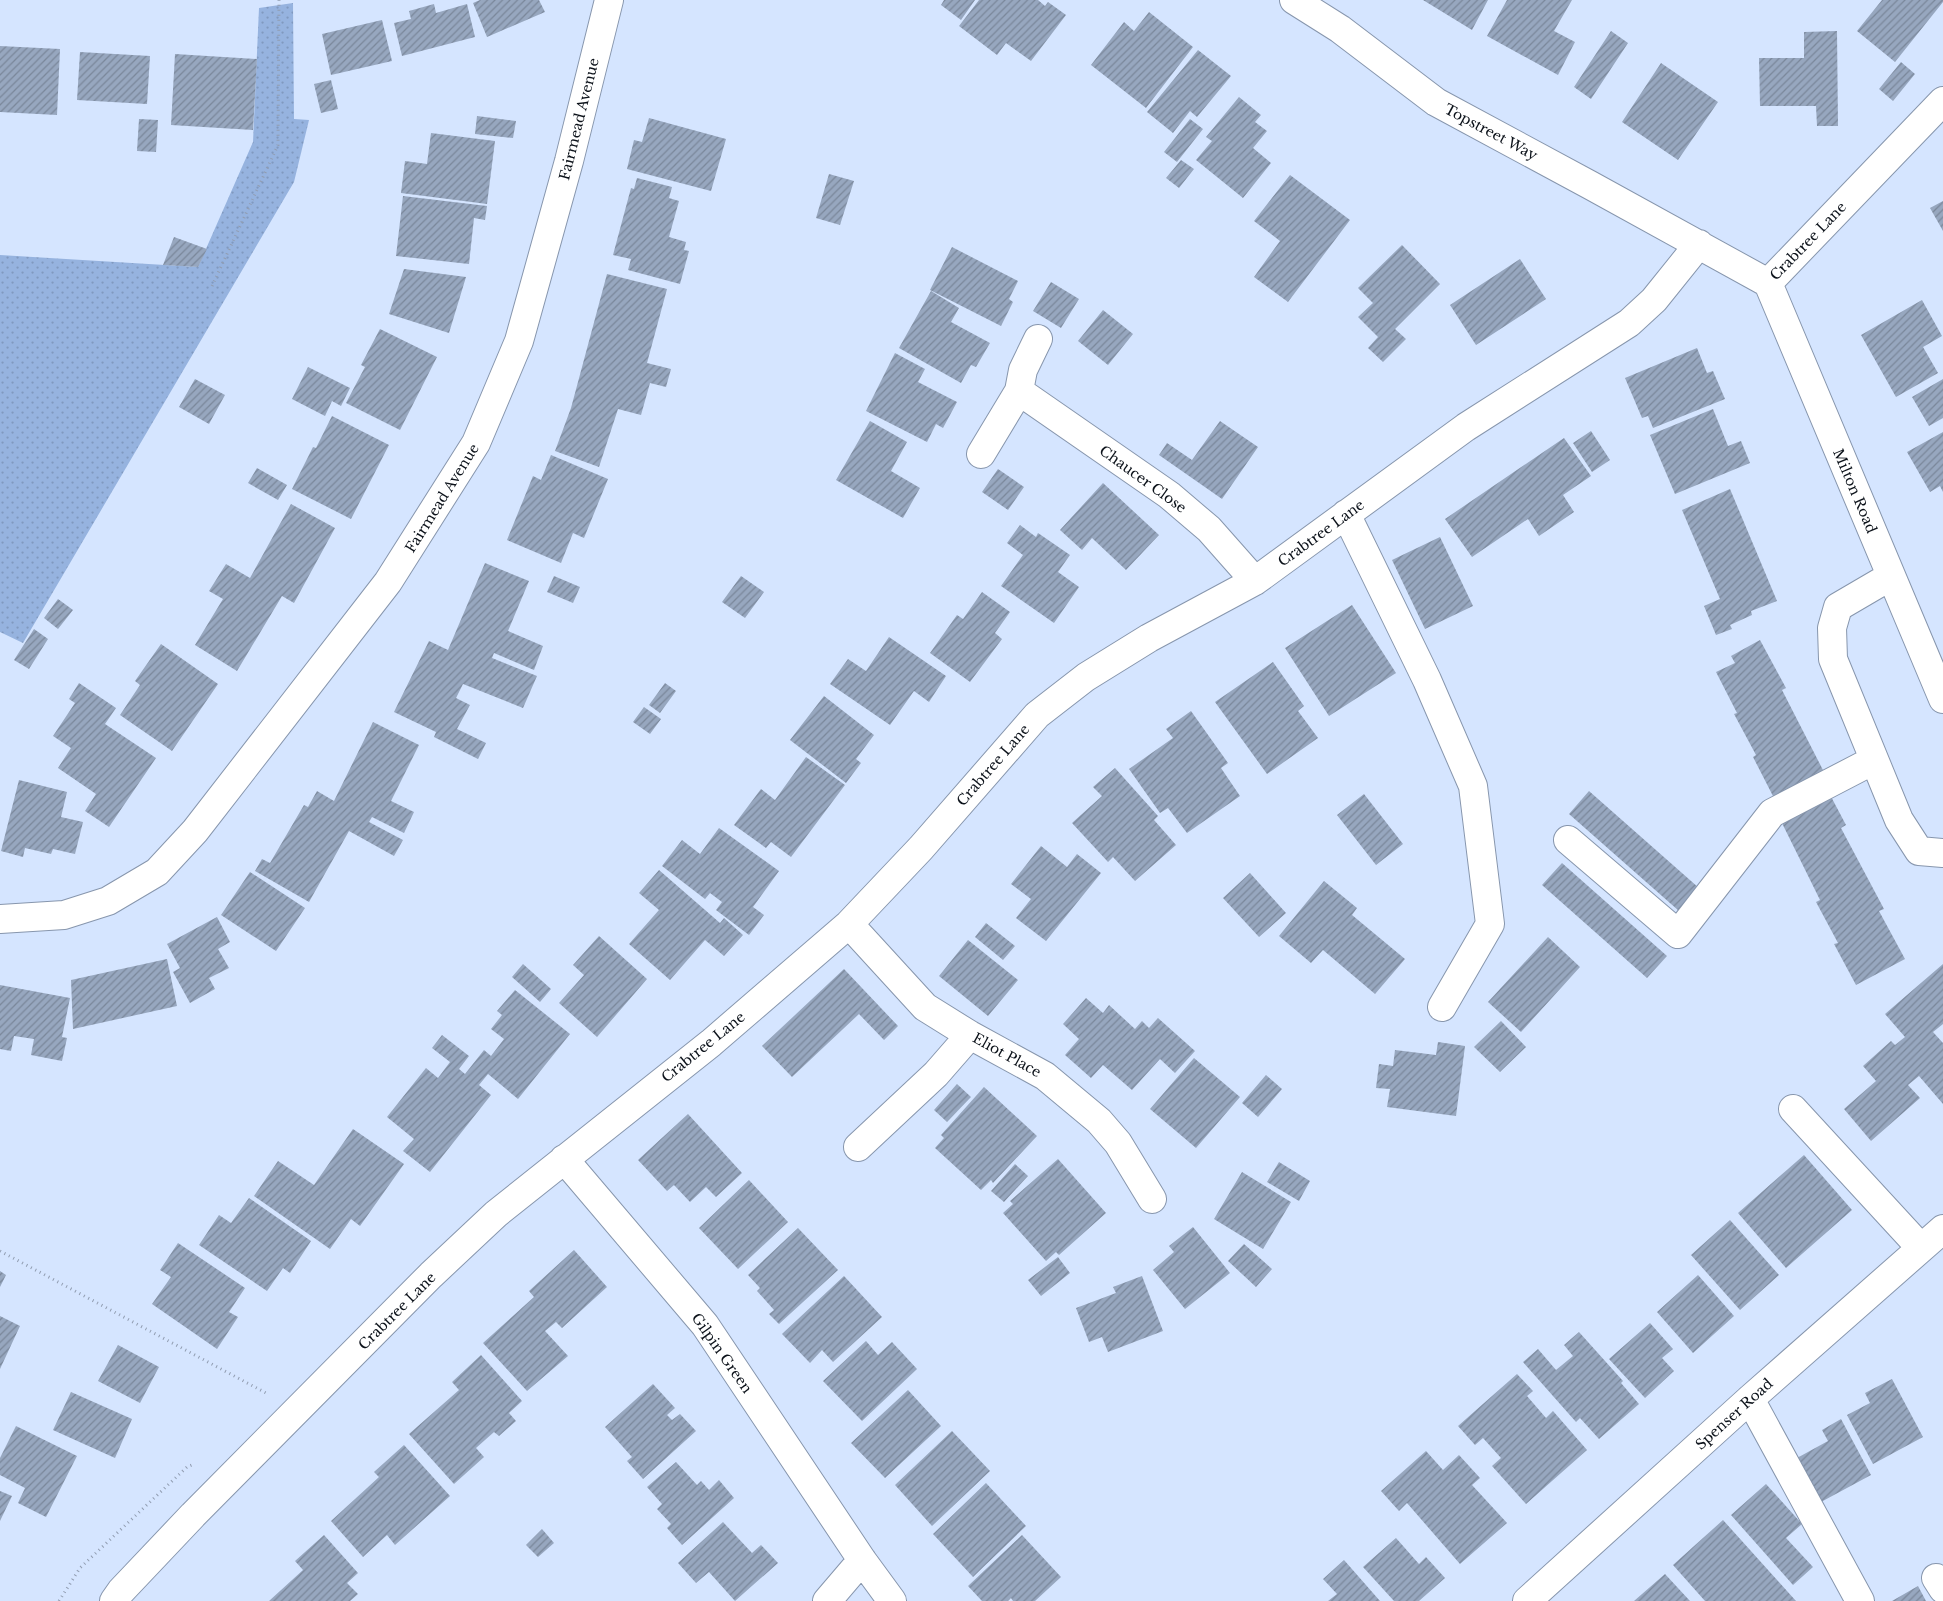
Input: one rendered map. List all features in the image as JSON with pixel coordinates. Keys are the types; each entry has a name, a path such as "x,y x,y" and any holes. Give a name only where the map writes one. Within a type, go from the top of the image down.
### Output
{"street":[{"name":"Fairmead Avenue","path":"0,919 64,915 108,901 157,872 195,831 388,582 476,444 519,341 569,161 610,0"},
{"name":"Topstreet Way","path":"1294,0 1340,29 1436,102 1699,244"},
{"name":"Crabtree Lane","path":"114,1601 121,1591 193,1515 431,1275 496,1214 711,1043 849,924 921,848 1037,715 1086,677 1149,638 1254,581 1466,427 1629,323 1654,300 1699,244 1768,283 1943,101"},
{"name":"Milton Road","path":"1768,283 1943,699"},
{"path":"981,454 1019,391 1023,370 1038,339"},
{"name":"Chaucer Close","path":"1019,391 1169,495 1208,529 1254,581"},
{"path":"1346,514 1426,680 1473,786 1490,924 1442,1007"},
{"path":"1891,576 1838,607 1832,628 1833,659 1899,820 1919,851 1943,853"},
{"path":"1568,840 1678,934 1772,813 1874,760"},
{"name":"Eliot Place","path":"849,924 925,1007 970,1035 1045,1076 1099,1121 1118,1142 1152,1199"},
{"path":"858,1147 936,1074 970,1035"},
{"path":"1793,1109 1922,1248"},
{"name":"Gilpin Green","path":"564,1159 705,1324 862,1560 892,1601"},
{"name":"Spenser Road","path":"1527,1601 1943,1229"},
{"path":"1750,1400 1860,1601"},
{"path":"827,1601 862,1560"}],"path":[{"path":"212,286 278,146 279,0"},
{"path":"0,1252 264,1391 289,1420"}],"shaded area":[{"path":"293,3 294,119 309,120 294,182 23,643 0,632 0,255 198,267 253,142 259,8"}],"building":[{"path":"480,0 539,0 545,12 487,37 473,3"},
{"path":"944,0 975,0 961,20 941,5"},
{"path":"979,0 1038,0 1045,6 1048,2 1066,15 1031,61 1006,43 997,55 959,26"},
{"path":"1423,0 1488,0 1472,30"},
{"path":"1507,0 1572,0 1554,31 1575,42 1558,75 1487,36"},
{"path":"1882,0 1943,0 1895,62 1857,31"},
{"path":"434,4 436,13 467,4 475,37 402,56 394,23 411,19 409,11"},
{"path":"1149,12 1193,47 1146,108 1091,65 1124,22 1134,31"},
{"path":"382,20 392,61 331,75 322,34"},
{"path":"1611,31 1628,43 1591,99 1574,87"},
{"path":"1837,31 1838,126 1817,126 1816,106 1760,106 1759,58 1804,58 1804,32"},
{"path":"0,46 60,49 57,115 0,112"},
{"path":"1198,50 1231,76 1197,117 1190,111 1173,133 1147,112"},
{"path":"80,52 150,56 147,104 77,100"},
{"path":"175,54 257,59 253,130 171,125"},
{"path":"1901,62 1915,74 1893,101 1879,89"},
{"path":"1661,63 1718,102 1678,160 1622,122"},
{"path":"331,80 338,109 321,113 314,84"},
{"path":"1239,97 1261,115 1255,122 1267,131 1253,148 1271,163 1243,198 1196,160 1212,141 1206,137"},
{"path":"477,116 516,121 513,138 475,134"},
{"path":"649,118 726,139 711,191 627,169 634,140 642,142"},
{"path":"139,119 158,120 156,152 137,151"},
{"path":"1190,119 1203,129 1177,162 1164,152"},
{"path":"431,133 495,141 487,204 401,193 405,161 427,164"},
{"path":"1181,160 1194,169 1179,188 1166,178"},
{"path":"829,174 854,181 840,225 816,218"},
{"path":"1290,175 1350,220 1288,302 1254,277 1280,241 1254,221"},
{"path":"637,178 672,187 669,198 679,201 669,237 686,242 684,250 689,251 680,284 628,270 631,259 613,255 631,188 634,189"},
{"path":"403,196 487,206 485,220 474,218 469,264 396,256"},
{"path":"1943,201 1943,231 1930,208"},
{"path":"174,237 207,249 198,267 163,265"},
{"path":"1402,245 1440,284 1395,329 1406,339 1383,362 1368,348 1378,337 1358,317 1373,303 1358,288"},
{"path":"952,247 1018,281 1009,299 1013,302 1001,326 930,290"},
{"path":"1520,259 1546,299 1476,345 1450,305"},
{"path":"404,269 466,277 449,333 389,314"},
{"path":"607,274 667,289 647,363 671,369 666,387 650,383 641,415 618,409 599,467 555,451 571,408"},
{"path":"1051,282 1079,299 1061,328 1033,311"},
{"path":"931,291 959,308 951,322 990,343 976,367 971,365 961,383 899,348"},
{"path":"1922,300 1942,336 1923,347 1938,373 1896,397 1861,335"},
{"path":"1103,310 1133,334 1108,365 1078,341"},
{"path":"380,329 437,357 400,430 346,403 365,367 361,365"},
{"path":"1697,348 1707,373 1713,371 1725,399 1653,428 1648,416 1642,418 1625,378"},
{"path":"895,353 925,369 918,382 957,402 943,428 936,424 927,442 866,411"},
{"path":"308,367 350,388 341,406 332,401 325,416 292,399"},
{"path":"195,379 225,395 209,424 179,407"},
{"path":"1943,379 1943,418 1929,426 1912,397"},
{"path":"1713,409 1728,446 1741,441 1750,463 1675,494 1650,435"},
{"path":"332,416 389,445 351,519 292,489 313,447 316,448"},
{"path":"870,421 907,442 891,471 920,488 903,518 836,480"},
{"path":"1220,421 1258,447 1222,499 1159,455 1167,443 1192,460"},
{"path":"1591,431 1610,460 1592,472 1573,443"},
{"path":"1943,432 1943,492 1940,486 1930,492 1907,452"},
{"path":"1564,438 1591,476 1563,495 1574,512 1539,536 1528,519 1472,557 1445,519"},
{"path":"551,455 608,479 584,538 573,533 561,563 507,540 533,476 541,480"},
{"path":"257,468 287,485 278,500 248,483"},
{"path":"998,469 1024,487 1008,510 982,492"},
{"path":"1103,483 1159,535 1126,570 1092,538 1082,550 1060,530"},
{"path":"1730,489 1777,601 1751,611 1752,615 1730,625 1732,629 1716,635 1704,606 1720,599 1682,510"},
{"path":"291,504 335,528 294,603 282,596 237,671 195,645 223,599 209,591 226,564 250,578"},
{"path":"1020,525 1036,537 1038,533 1070,555 1058,572 1079,587 1054,623 1001,586 1023,555 1007,543"},
{"path":"1440,537 1473,606 1425,629 1392,560"},
{"path":"485,563 529,581 508,631 543,646 534,670 494,653 492,658 537,676 523,708 463,684 456,698 470,705 457,729 486,743 478,759 434,737 436,732 394,712 429,641 448,650"},
{"path":"554,576 580,587 573,603 547,592"},
{"path":"741,576 764,592 745,618 722,602"},
{"path":"982,592 1010,612 995,633 1002,639 970,682 930,653 957,615 963,619"},
{"path":"58,599 73,610 58,629 44,618"},
{"path":"1352,605 1396,673 1329,716 1285,648"},
{"path":"34,629 48,639 29,669 14,660"},
{"path":"889,637 946,676 929,702 914,691 890,725 830,684 848,659 866,671"},
{"path":"1760,640 1786,688 1782,690 1824,772 1774,798 1753,757 1756,755 1734,714 1737,713 1716,672 1735,663 1731,656"},
{"path":"161,644 218,684 172,751 120,715 140,685 135,681"},
{"path":"1273,662 1304,706 1298,711 1318,738 1267,774 1215,702"},
{"path":"79,683 116,708 105,724 156,758 109,827 85,811 96,794 58,768 71,748 53,736 75,703 69,699"},
{"path":"665,683 676,691 660,713 649,705"},
{"path":"824,696 874,735 856,759 861,763 846,783 790,740"},
{"path":"644,707 661,719 650,734 633,722"},
{"path":"1191,711 1228,763 1221,768 1240,796 1187,833 1168,808 1160,813 1129,769 1173,738 1166,729"},
{"path":"373,722 419,745 391,801 414,812 404,833 372,817 369,822 403,840 394,856 349,831 309,902 255,871 262,859 270,863 304,805 308,807 317,791 334,801"},
{"path":"806,757 845,785 791,857 771,842 766,848 734,825 761,789 775,800"},
{"path":"1115,768 1158,816 1154,820 1176,845 1135,881 1113,857 1108,862 1072,823 1102,796 1093,787"},
{"path":"19,780 67,792 61,817 83,822 75,854 53,849 51,854 25,848 23,857 1,851"},
{"path":"1827,789 1846,825 1841,828 1884,909 1879,911 1905,959 1856,985 1834,944 1838,943 1816,902 1820,900 1778,815"},
{"path":"1589,791 1699,888 1679,911 1569,814"},
{"path":"1364,794 1403,844 1376,865 1337,815"},
{"path":"719,828 779,871 753,907 764,915 749,935 716,910 722,902 710,893 705,899 662,866 682,840 700,854"},
{"path":"1041,846 1067,867 1077,854 1101,873 1046,941 1016,918 1031,899 1011,884"},
{"path":"1562,863 1667,956 1647,978 1542,885"},
{"path":"659,870 720,923 724,918 743,935 724,956 705,940 670,980 629,944 659,910 639,893"},
{"path":"250,872 305,908 276,951 221,915"},
{"path":"1250,873 1286,913 1259,937 1223,898"},
{"path":"1324,881 1357,908 1352,915 1405,959 1375,994 1323,950 1311,963 1279,936"},
{"path":"217,917 230,942 218,949 229,968 209,978 215,989 190,1003 173,972 180,968 167,944"},
{"path":"986,923 1015,946 1003,960 975,937"},
{"path":"599,936 647,979 597,1037 559,1003 584,975 573,965"},
{"path":"1548,937 1580,967 1521,1032 1488,1002"},
{"path":"968,940 1018,980 988,1016 939,976"},
{"path":"167,959 177,1006 73,1029 71,980"},
{"path":"523,964 551,989 540,1002 512,977"},
{"path":"1943,964 1943,1024 1933,1032 1943,1043 1943,1104 1919,1076 1908,1085 1920,1098 1871,1141 1844,1109 1876,1081 1863,1066 1891,1041 1895,1045 1905,1037 1885,1014"},
{"path":"844,969 898,1026 884,1040 859,1014 792,1077 762,1046"},
{"path":"0,985 70,998 62,1037 67,1038 62,1061 31,1055 34,1039 14,1036 11,1051 0,1049"},
{"path":"515,990 570,1034 518,1099 488,1074 479,1085 491,1095 430,1172 403,1151 414,1139 387,1117 426,1068 438,1078 450,1062 432,1048 442,1035 469,1056 459,1069 465,1074 484,1050 491,1056 504,1039 491,1029 502,1015 497,1011"},
{"path":"1086,998 1103,1013 1109,1005 1135,1029 1142,1021 1149,1028 1158,1018 1195,1051 1175,1073 1160,1059 1132,1090 1103,1065 1091,1078 1065,1055 1079,1039 1063,1024"},
{"path":"1501,1021 1526,1047 1500,1072 1474,1047"},
{"path":"1438,1042 1465,1046 1456,1116 1387,1107 1390,1089 1376,1088 1379,1064 1393,1066 1395,1050 1436,1055"},
{"path":"1194,1058 1240,1097 1196,1148 1150,1109"},
{"path":"1266,1075 1282,1089 1258,1117 1242,1103"},
{"path":"957,1084 971,1097 947,1122 934,1110"},
{"path":"984,1087 1037,1136 993,1183 991,1180 981,1190 935,1148 944,1138 941,1135"},
{"path":"688,1114 742,1173 716,1197 706,1187 690,1202 674,1185 667,1191 638,1160"},
{"path":"353,1129 404,1164 360,1226 351,1219 330,1249 254,1196 278,1161 314,1185"},
{"path":"1804,1155 1852,1210 1786,1268 1738,1213"},
{"path":"1058,1159 1106,1213 1059,1255 1056,1252 1046,1261 1003,1213 1013,1204 1010,1201"},
{"path":"1279,1162 1310,1181 1299,1201 1267,1182"},
{"path":"1015,1164 1028,1176 1004,1202 991,1191"},
{"path":"1242,1172 1291,1202 1263,1249 1214,1219"},
{"path":"749,1180 788,1222 738,1269 699,1228"},
{"path":"249,1198 311,1241 290,1273 283,1268 267,1291 199,1245 219,1215 231,1223"},
{"path":"1730,1220 1779,1275 1740,1310 1691,1255"},
{"path":"1193,1227 1230,1273 1185,1309 1153,1270 1174,1252 1169,1246"},
{"path":"798,1228 838,1270 779,1324 769,1314 774,1310 757,1291 760,1288 748,1275"},
{"path":"178,1243 245,1288 229,1312 238,1317 217,1349 152,1304 171,1277 160,1270"},
{"path":"1244,1244 1272,1269 1256,1287 1228,1261"},
{"path":"574,1250 607,1287 562,1328 556,1322 545,1331 568,1356 527,1391 483,1343 534,1297 529,1291"},
{"path":"1058,1257 1070,1273 1041,1296 1028,1280"},
{"path":"0,1271 6,1275 0,1287"},
{"path":"1698,1275 1734,1316 1693,1353 1657,1312"},
{"path":"844,1276 882,1317 833,1362 822,1350 810,1363 782,1334"},
{"path":"1142,1276 1163,1331 1108,1352 1102,1337 1089,1342 1076,1308 1116,1293 1113,1287"},
{"path":"0,1316 20,1326 0,1369"},
{"path":"1650,1323 1673,1349 1662,1358 1674,1371 1645,1398 1609,1359"},
{"path":"1579,1332 1623,1381 1621,1383 1639,1404 1599,1439 1580,1418 1576,1422 1523,1362 1538,1349 1556,1370 1573,1356 1564,1345"},
{"path":"866,1341 878,1355 892,1342 917,1369 862,1421 823,1381"},
{"path":"118,1345 159,1367 140,1403 98,1381"},
{"path":"481,1355 522,1401 509,1413 516,1421 499,1436 494,1432 476,1448 484,1457 454,1484 409,1434 459,1390 452,1382"},
{"path":"1517,1374 1533,1391 1527,1396 1546,1418 1553,1411 1587,1450 1526,1504 1492,1466 1501,1458 1483,1438 1475,1445 1458,1426"},
{"path":"1892,1379 1923,1437 1873,1464 1847,1415 1870,1403 1865,1393"},
{"path":"653,1384 675,1408 667,1415 672,1420 680,1414 696,1431 643,1479 627,1461 632,1457 605,1427"},
{"path":"908,1390 941,1426 885,1478 851,1443"},
{"path":"71,1392 132,1419 115,1458 53,1430"},
{"path":"1841,1419 1871,1475 1821,1502 1797,1458 1828,1441 1822,1430"},
{"path":"16,1426 77,1456 46,1517 18,1503 25,1488 0,1475 0,1458"},
{"path":"952,1431 990,1471 932,1526 895,1485"},
{"path":"404,1445 450,1496 395,1545 387,1535 363,1557 331,1521 379,1477 374,1472"},
{"path":"1426,1451 1443,1470 1459,1455 1480,1478 1472,1485 1507,1523 1460,1564 1407,1503 1399,1511 1381,1491"},
{"path":"676,1462 697,1485 701,1481 709,1490 719,1480 734,1498 682,1545 667,1528 671,1524 657,1509 662,1504 647,1487"},
{"path":"986,1483 1026,1526 973,1577 933,1534"},
{"path":"1766,1484 1802,1524 1786,1538 1813,1567 1793,1585 1731,1515"},
{"path":"0,1491 12,1496 0,1521"},
{"path":"1723,1520 1796,1601 1705,1601 1673,1565"},
{"path":"723,1522 752,1553 761,1545 778,1563 735,1601 709,1572 696,1583 678,1563"},
{"path":"542,1529 554,1543 538,1557 526,1545"},
{"path":"324,1535 358,1573 347,1583 358,1594 350,1601 269,1601 303,1570 295,1561"},
{"path":"1022,1535 1061,1577 1035,1601 1013,1601 1011,1598 1008,1601 982,1601 968,1586"},
{"path":"1396,1538 1419,1564 1426,1557 1445,1578 1419,1601 1394,1601 1363,1567"},
{"path":"1344,1560 1380,1601 1328,1601 1337,1594 1323,1579"},
{"path":"1665,1574 1690,1601 1634,1601 1642,1594"},
{"path":"1918,1586 1926,1601 1892,1601"}]}
